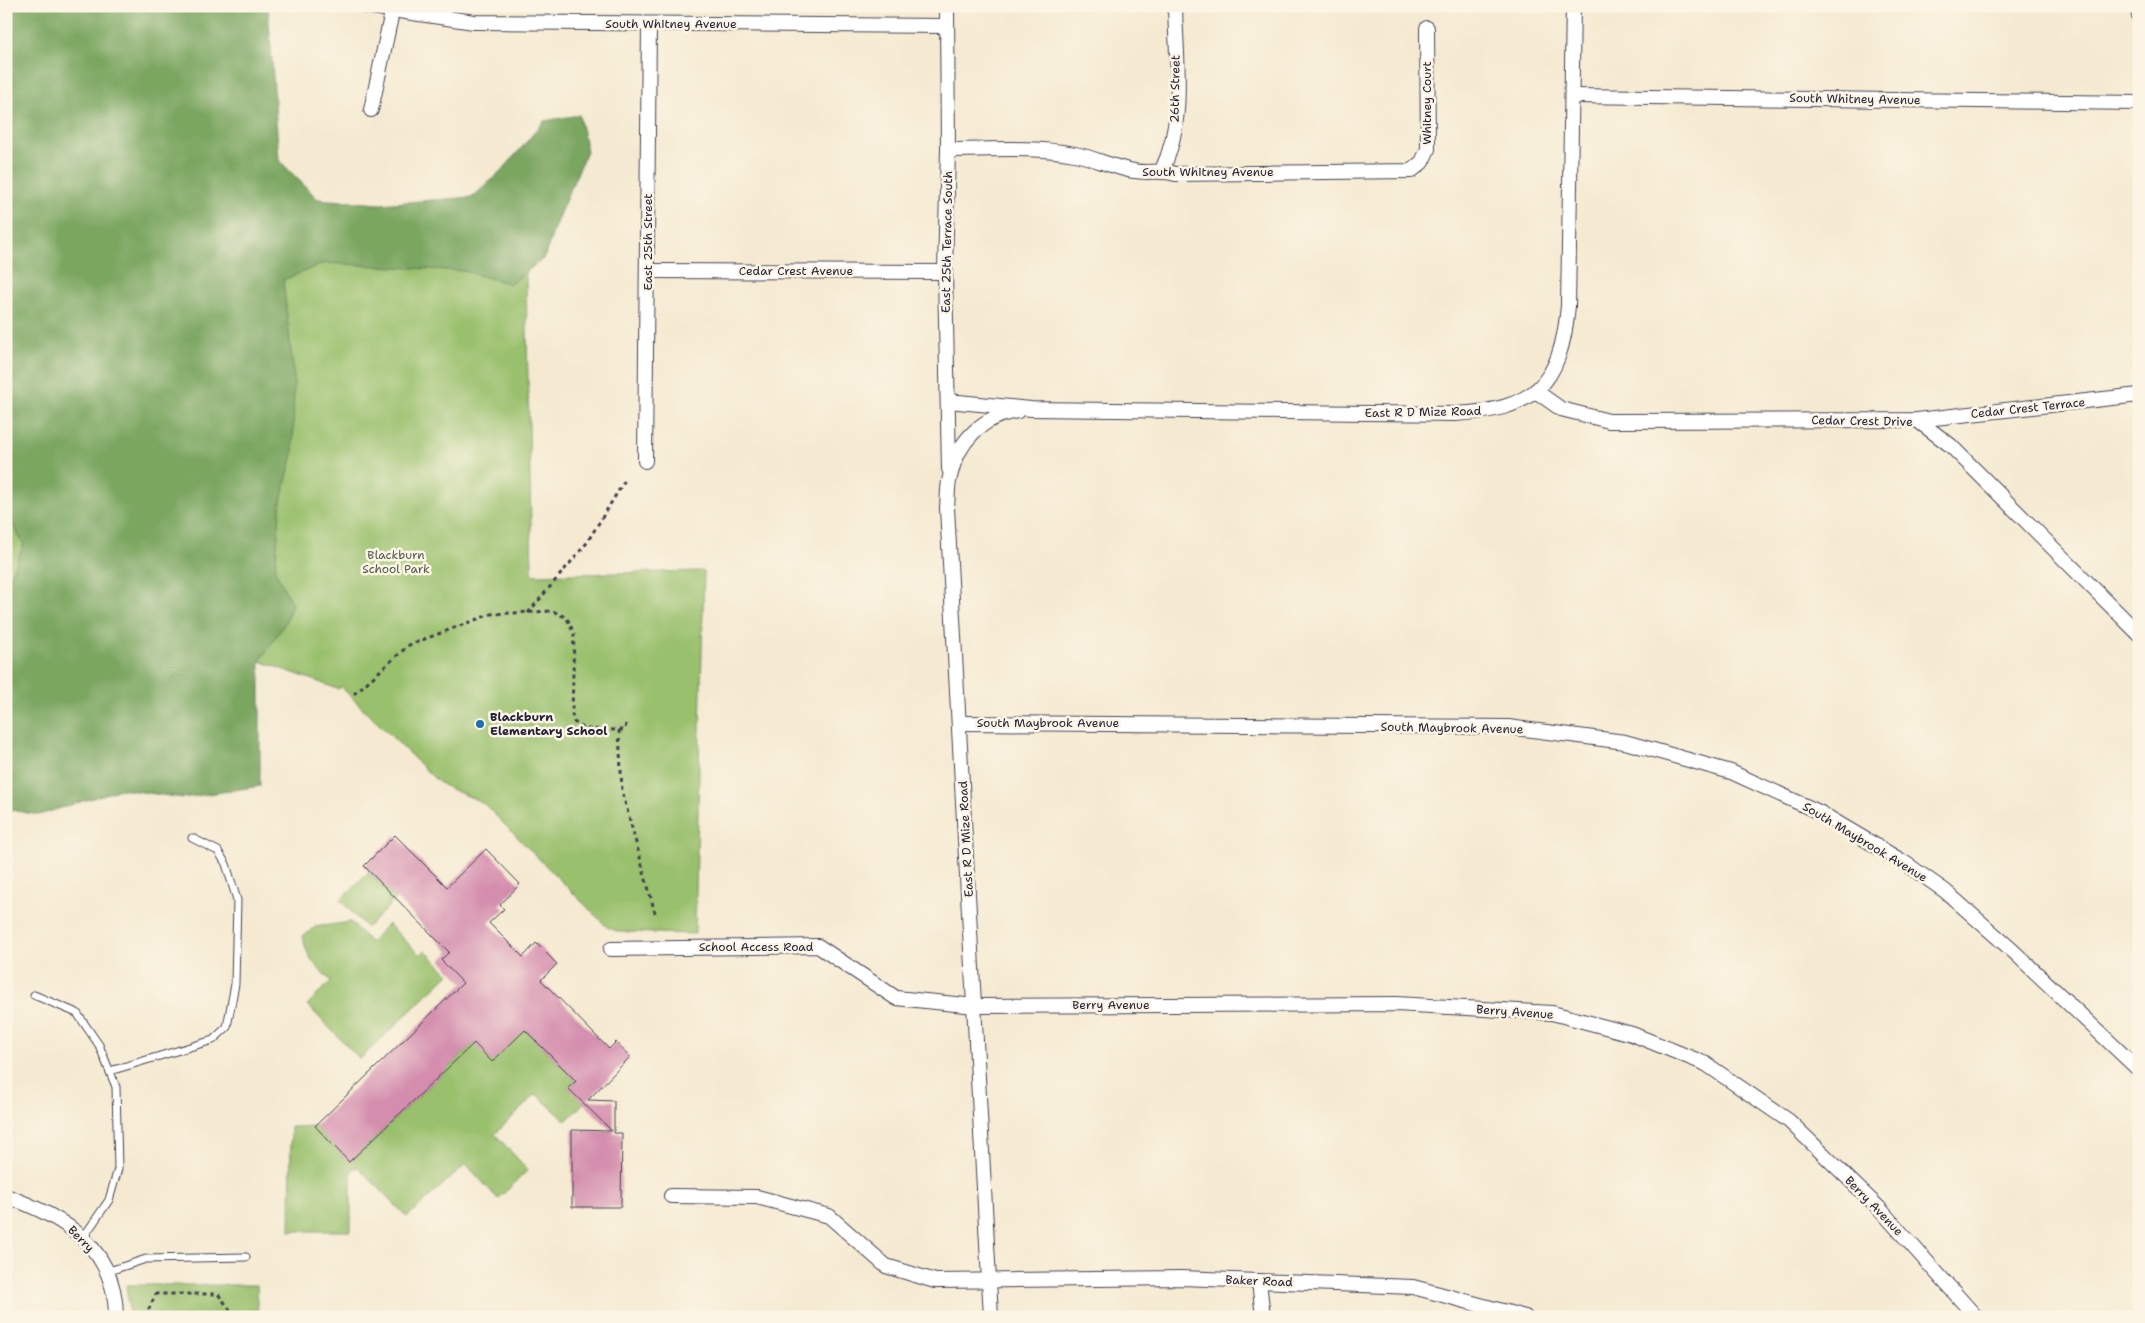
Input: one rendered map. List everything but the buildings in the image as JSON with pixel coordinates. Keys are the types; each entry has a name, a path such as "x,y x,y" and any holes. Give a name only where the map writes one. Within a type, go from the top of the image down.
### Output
{"street":[{"name":"South Whitney Avenue","path":"365,6 392,12 474,22 947,26"},
{"name":"East 25th Terrace South","path":"947,6 948,150 945,272 950,477"},
{"name":"26th Street","path":"1162,170 1172,150 1177,116 1176,6"},
{"path":"1537,392 1560,353 1566,333 1573,6"},
{"path":"2137,6 2139,16"},
{"path":"371,110 392,12"},
{"name":"East 25th Street","path":"645,461 649,24"},
{"name":"Whitney Court","path":"1411,171 1422,162 1428,149 1427,28"},
{"name":"South Whitney Avenue","path":"1572,96 2139,103"},
{"name":"South Whitney Avenue","path":"948,150 1039,150 1075,154 1132,171 1149,173 1162,170 1175,174 1411,171"},
{"name":"Cedar Crest Avenue","path":"648,271 945,272"},
{"name":"East R D Mize Road","path":"948,401 1031,409 1454,414 1504,408 1537,392"},
{"name":"Cedar Crest Drive","path":"1537,392 1561,409 1609,421 1917,420 1950,445 2139,634"},
{"name":"Cedar Crest Terrace","path":"1917,420 2139,395"},
{"name":"East R D Mize Road","path":"991,1317 976,1006 947,508 950,477 959,451 971,434 988,419 1009,412 1031,409"},
{"name":"South Maybrook Avenue","path":"959,723 1508,727 1625,742 1731,772 1820,812 1905,863 1945,892 2013,951 2139,1070"},
{"name":"School Access Road","path":"611,949 818,946 896,998 976,1006"},
{"name":"Berry Avenue","path":"976,1006 1396,1004 1552,1013 1632,1034 1706,1064 1789,1121 1879,1208 1976,1317"},
{"name":"Berry","path":"6,1196 38,1208 75,1229 100,1258 112,1286 116,1317"},
{"name":"Baker Road","path":"671,1196 757,1197 830,1216 886,1266 935,1281 1182,1278 1413,1287 1525,1317"},
{"path":"1259,1281 1263,1317"}],"lane":[{"path":"110,1071 213,1040 227,1027 235,984 237,900 226,864 218,851 192,838"},
{"path":"34,995 77,1013 99,1045 116,1087 118,1169 110,1200 83,1238"},
{"path":"106,1272 146,1259 246,1257"}],"path":[{"path":"527,613 586,544 625,480"},
{"path":"354,694 409,644 491,614 553,611 567,618 572,626 575,639 574,722 584,729 619,730 625,730 626,723"},
{"path":"619,730 622,791 655,913"},
{"path":"145,1317 156,1294 218,1294 231,1311 231,1317"}],"green space":[{"path":"6,6 268,6 279,160 318,199 380,204 473,197 506,166 544,121 579,115 587,151 560,213 544,258 511,284 464,271 325,263 283,280 294,378 293,454 281,501 275,570 292,605 285,623 260,661 260,786 183,798 121,789 39,815 6,809 6,585 24,545 6,512"},
{"name":"Blackburn School Park","path":"525,231 532,575 704,571 695,934 619,932 607,927 484,804 436,780 341,687 338,689 260,661 261,241"},
{"path":"6,512 24,545 6,585"},
{"path":"369,871 396,899 367,928 340,900"},
{"path":"351,922 370,942 388,924 420,955 425,950 449,974 360,1059 307,1005 331,981 309,956 303,936 315,927"},
{"path":"493,998 576,1081 584,1103 566,1121 536,1094 495,1134 528,1170 498,1199 466,1164 407,1217 358,1167 351,1170 351,1231 290,1231 291,1127 315,1126 350,1162 474,1043 492,1062"},
{"path":"126,1285 257,1285 258,1317 130,1317"}],"place":[{"name":"Blackburn Elementary School","path":"480,724"}]}
